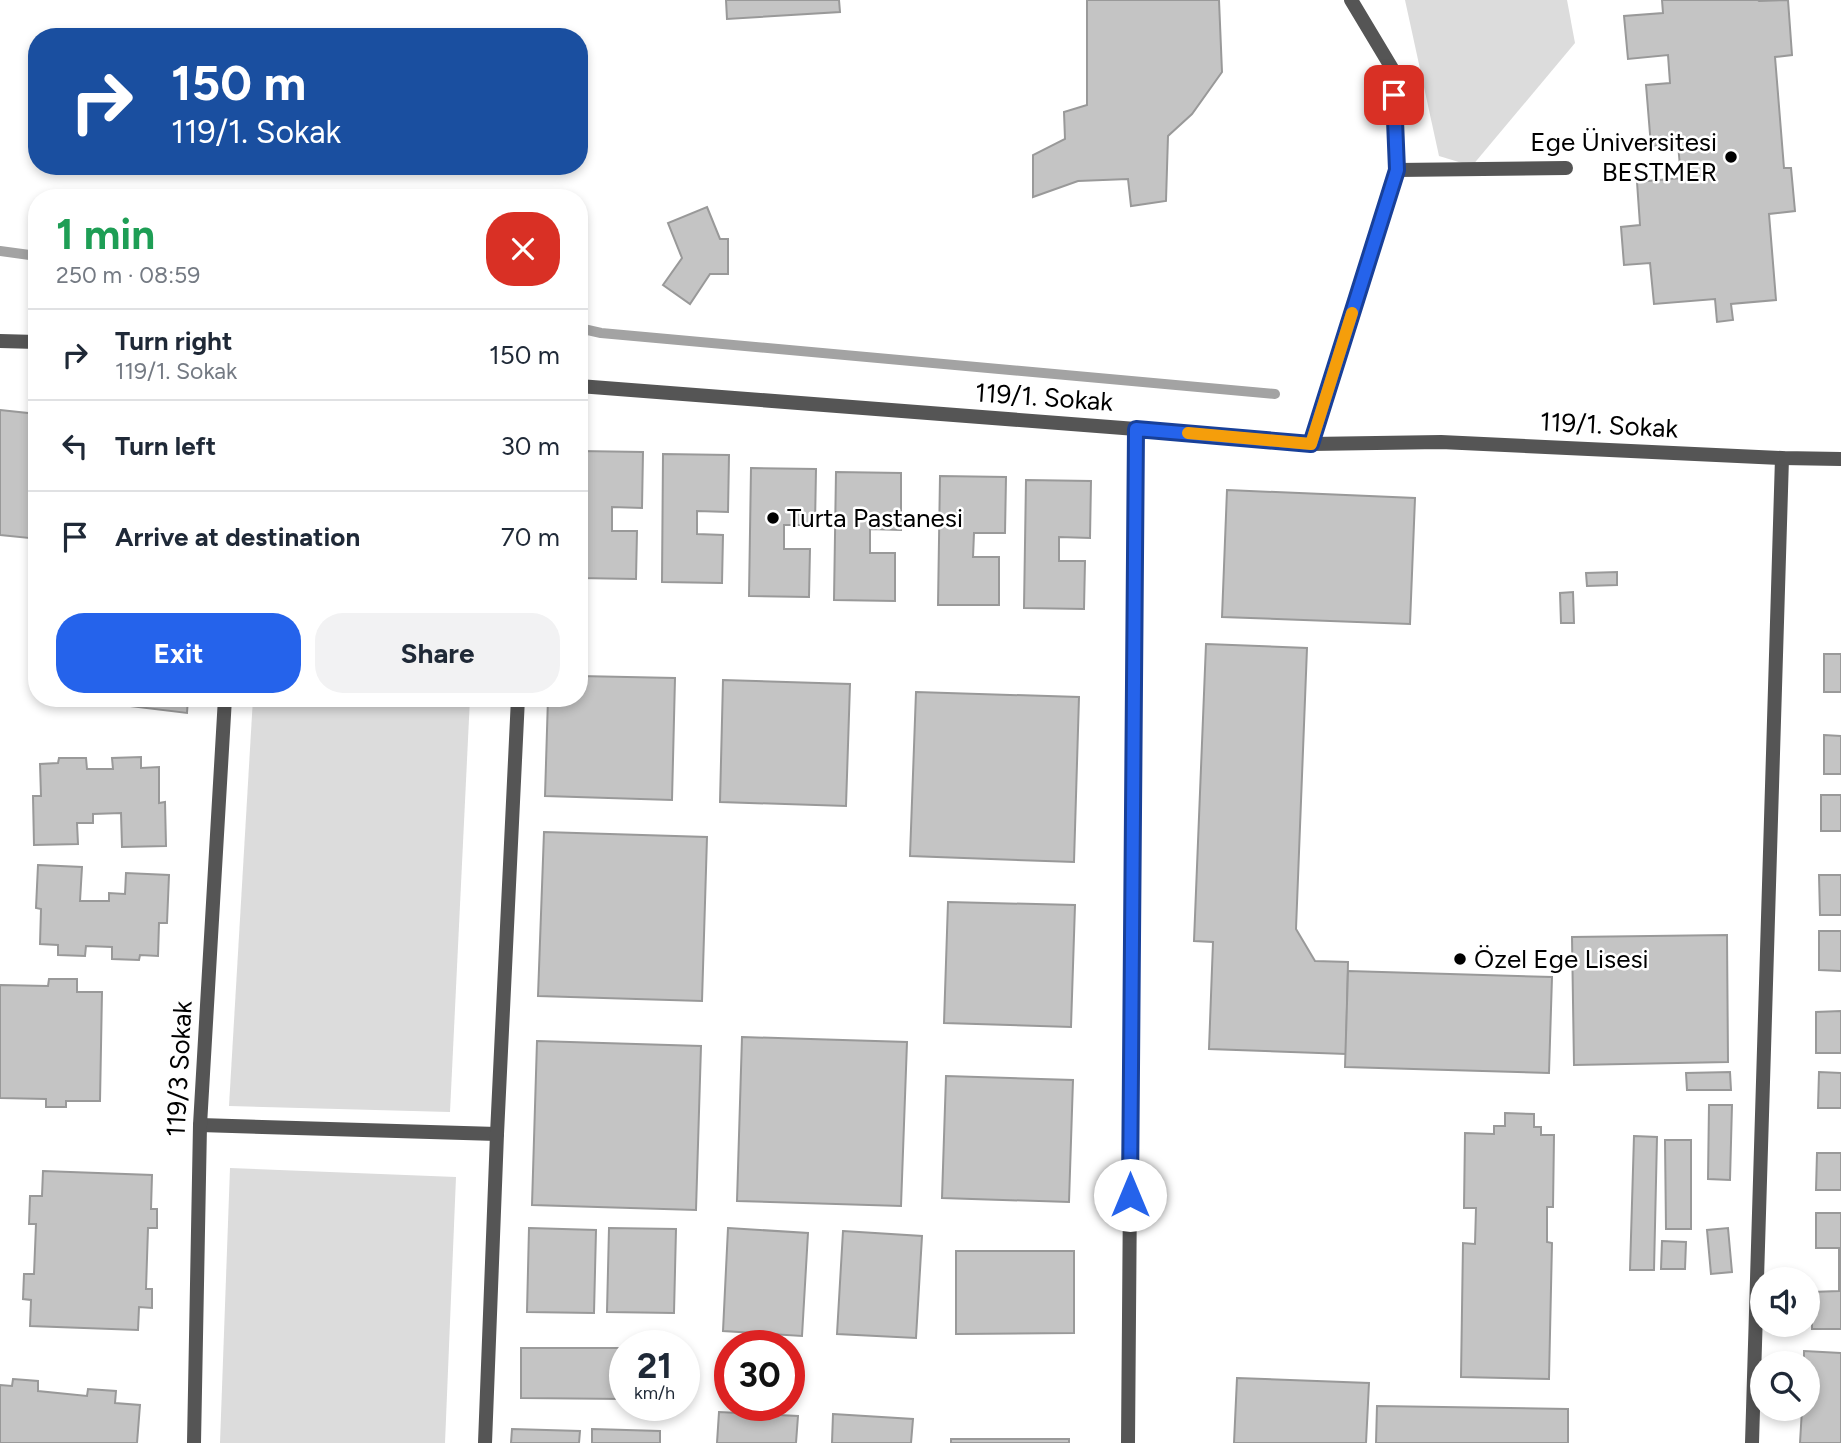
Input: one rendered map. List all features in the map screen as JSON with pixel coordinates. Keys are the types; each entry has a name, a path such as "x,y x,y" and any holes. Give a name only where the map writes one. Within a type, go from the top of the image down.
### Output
{"street":[{"path":"1311,444 1397,170 1393,70 1351,0"},
{"path":"1397,170 1566,168"},
{"path":"0,341 28,342"},
{"name":"119/1. Sokak","path":"588,387 1311,444 1441,442 1841,459"},
{"path":"1128,1443 1136,429"},
{"path":"1752,1443 1782,458"},
{"name":"119/3 Sokak","path":"194,1443 200,1125 224,707"},
{"path":"485,1443 518,707"},
{"path":"200,1125 497,1134"}],"shaded area":[{"path":"1405,0 1567,0 1575,43 1472,166 1439,156"},
{"path":"252,707 470,707 450,1112 229,1106"},
{"path":"230,1168 456,1177 445,1443 220,1443"}],"building":[{"path":"726,0 839,0 840,12 727,19"},
{"path":"1087,0 1219,0 1222,72 1192,114 1168,136 1166,201 1131,206 1128,179 1078,181 1033,197 1033,155 1065,139 1064,112 1087,105"},
{"name":"Ege Üniversitesi BESTMER","path":"1662,0 1788,0 1792,55 1775,57 1784,168 1791,168 1795,211 1769,214 1776,300 1731,304 1733,320 1717,322 1715,299 1654,304 1650,263 1624,265 1621,227 1640,225 1637,182 1681,178 1678,144 1651,146 1646,85 1670,83 1668,55 1628,59 1624,16 1663,13"},
{"path":"707,207 720,239 728,239 728,274 710,274 690,304 663,285 682,258 668,223"},
{"path":"0,410 28,413 28,538 0,535"},
{"path":"588,451 643,452 642,508 612,507 612,531 637,531 636,579 588,578"},
{"path":"663,454 729,455 728,512 697,511 697,534 723,535 722,583 662,582"},
{"path":"751,468 816,469 815,525 784,525 784,549 810,549 809,597 749,596"},
{"path":"836,472 901,473 901,530 870,529 870,553 895,553 895,601 834,600"},
{"path":"940,476 1006,477 1005,533 974,533 973,557 999,557 999,605 938,605"},
{"path":"1026,480 1091,481 1090,538 1059,537 1059,561 1085,561 1084,609 1024,608"},
{"path":"1227,490 1415,498 1410,624 1222,617"},
{"path":"1617,572 1617,585 1587,586 1586,573"},
{"path":"1573,592 1574,623 1561,623 1560,593"},
{"path":"1206,644 1307,648 1296,929 1315,961 1348,962 1346,1054 1209,1049 1213,942 1194,941"},
{"path":"1824,654 1841,654 1841,692 1824,692"},
{"path":"588,676 675,678 672,800 545,796 548,707 588,707"},
{"path":"723,680 850,684 846,806 720,802"},
{"path":"916,692 1079,697 1074,862 910,856"},
{"path":"138,707 187,707 187,713"},
{"path":"1824,735 1841,736 1841,774 1824,774"},
{"path":"141,757 141,768 159,767 159,803 165,802 166,846 122,847 121,813 93,814 93,823 77,823 78,844 34,845 33,796 41,796 40,764 58,763 59,758 86,758 87,769 113,769 112,758"},
{"path":"1821,795 1841,795 1841,831 1821,831"},
{"path":"544,832 707,837 702,1001 538,996"},
{"path":"38,865 82,867 80,901 109,901 109,893 125,894 126,873 169,875 167,923 159,923 158,956 140,955 139,960 112,959 112,947 86,946 85,956 58,955 58,945 40,944 41,909 36,908"},
{"path":"1819,875 1841,875 1841,915 1820,915"},
{"path":"948,902 1075,905 1071,1027 944,1023"},
{"path":"1819,931 1841,931 1841,971 1819,970"},
{"path":"1727,935 1728,1062 1574,1065 1572,937"},
{"path":"1348,971 1552,977 1549,1073 1345,1067"},
{"path":"49,979 77,979 77,992 102,992 100,1101 66,1101 66,1107 46,1107 46,1099 0,1098 0,985 48,986"},
{"path":"1841,1011 1841,1053 1816,1053 1816,1012"},
{"path":"742,1037 907,1042 901,1206 737,1201"},
{"path":"537,1041 701,1046 696,1210 532,1205"},
{"path":"1730,1072 1731,1090 1687,1090 1686,1073"},
{"path":"1819,1072 1841,1073 1841,1108 1818,1108"},
{"path":"946,1076 1073,1080 1069,1202 942,1198"},
{"path":"1709,1105 1732,1105 1730,1180 1708,1179"},
{"path":"1505,1113 1534,1114 1534,1127 1541,1127 1541,1135 1554,1135 1553,1207 1547,1207 1547,1242 1552,1243 1549,1379 1461,1377 1463,1243 1475,1244 1476,1208 1464,1208 1465,1133 1494,1134 1494,1126 1505,1126"},
{"path":"1634,1136 1657,1137 1654,1270 1630,1270"},
{"path":"1665,1140 1691,1140 1691,1229 1666,1229"},
{"path":"1817,1153 1841,1153 1841,1190 1816,1190"},
{"path":"43,1171 152,1175 151,1209 157,1209 157,1228 148,1228 146,1289 152,1289 152,1308 139,1307 138,1330 30,1326 31,1300 23,1299 24,1274 34,1274 36,1224 29,1224 30,1196 42,1196"},
{"path":"1816,1213 1841,1213 1841,1329 1820,1329 1820,1292 1839,1291 1839,1248 1816,1248"},
{"path":"529,1228 596,1230 594,1313 527,1312"},
{"path":"609,1228 676,1229 674,1313 607,1312"},
{"path":"728,1228 808,1233 802,1330 723,1330"},
{"path":"1728,1228 1732,1272 1711,1274 1707,1230"},
{"path":"843,1231 922,1236 916,1338 837,1334"},
{"path":"1662,1241 1686,1242 1685,1269 1661,1269"},
{"path":"956,1251 1074,1251 1074,1333 956,1334"},
{"path":"521,1348 609,1348 609,1399 521,1398"},
{"path":"1820,1352 1841,1353 1841,1443 1800,1443 1801,1421 1820,1421"},
{"path":"1237,1378 1369,1383 1366,1443 1234,1443"},
{"path":"13,1379 38,1381 38,1391 87,1396 88,1389 116,1391 115,1403 140,1405 137,1443 0,1443 0,1385 12,1386"},
{"path":"1377,1406 1568,1409 1568,1443 1376,1443"},
{"path":"833,1414 913,1419 911,1443 832,1443"},
{"path":"718,1421 798,1421 796,1443 717,1443"},
{"path":"512,1429 580,1431 579,1443 511,1443"},
{"path":"592,1429 660,1431 660,1443 592,1443"},
{"path":"951,1439 1069,1439 1069,1443 951,1443"}],"waterway":[{"path":"0,251 28,255"},
{"path":"588,330 1275,394"}],"slow traffic":[{"path":"1188,433 1311,444 1352,313"}],"place":[{"name":"Ege Üniversitesi BESTMER","path":"1731,157"},
{"name":"Turta Pastanesi","path":"773,518"},
{"name":"Özel Ege Lisesi","path":"1460,959"}],"route":[{"path":"1130,1195 1136,429 1311,444 1397,170 1394,95"}]}
